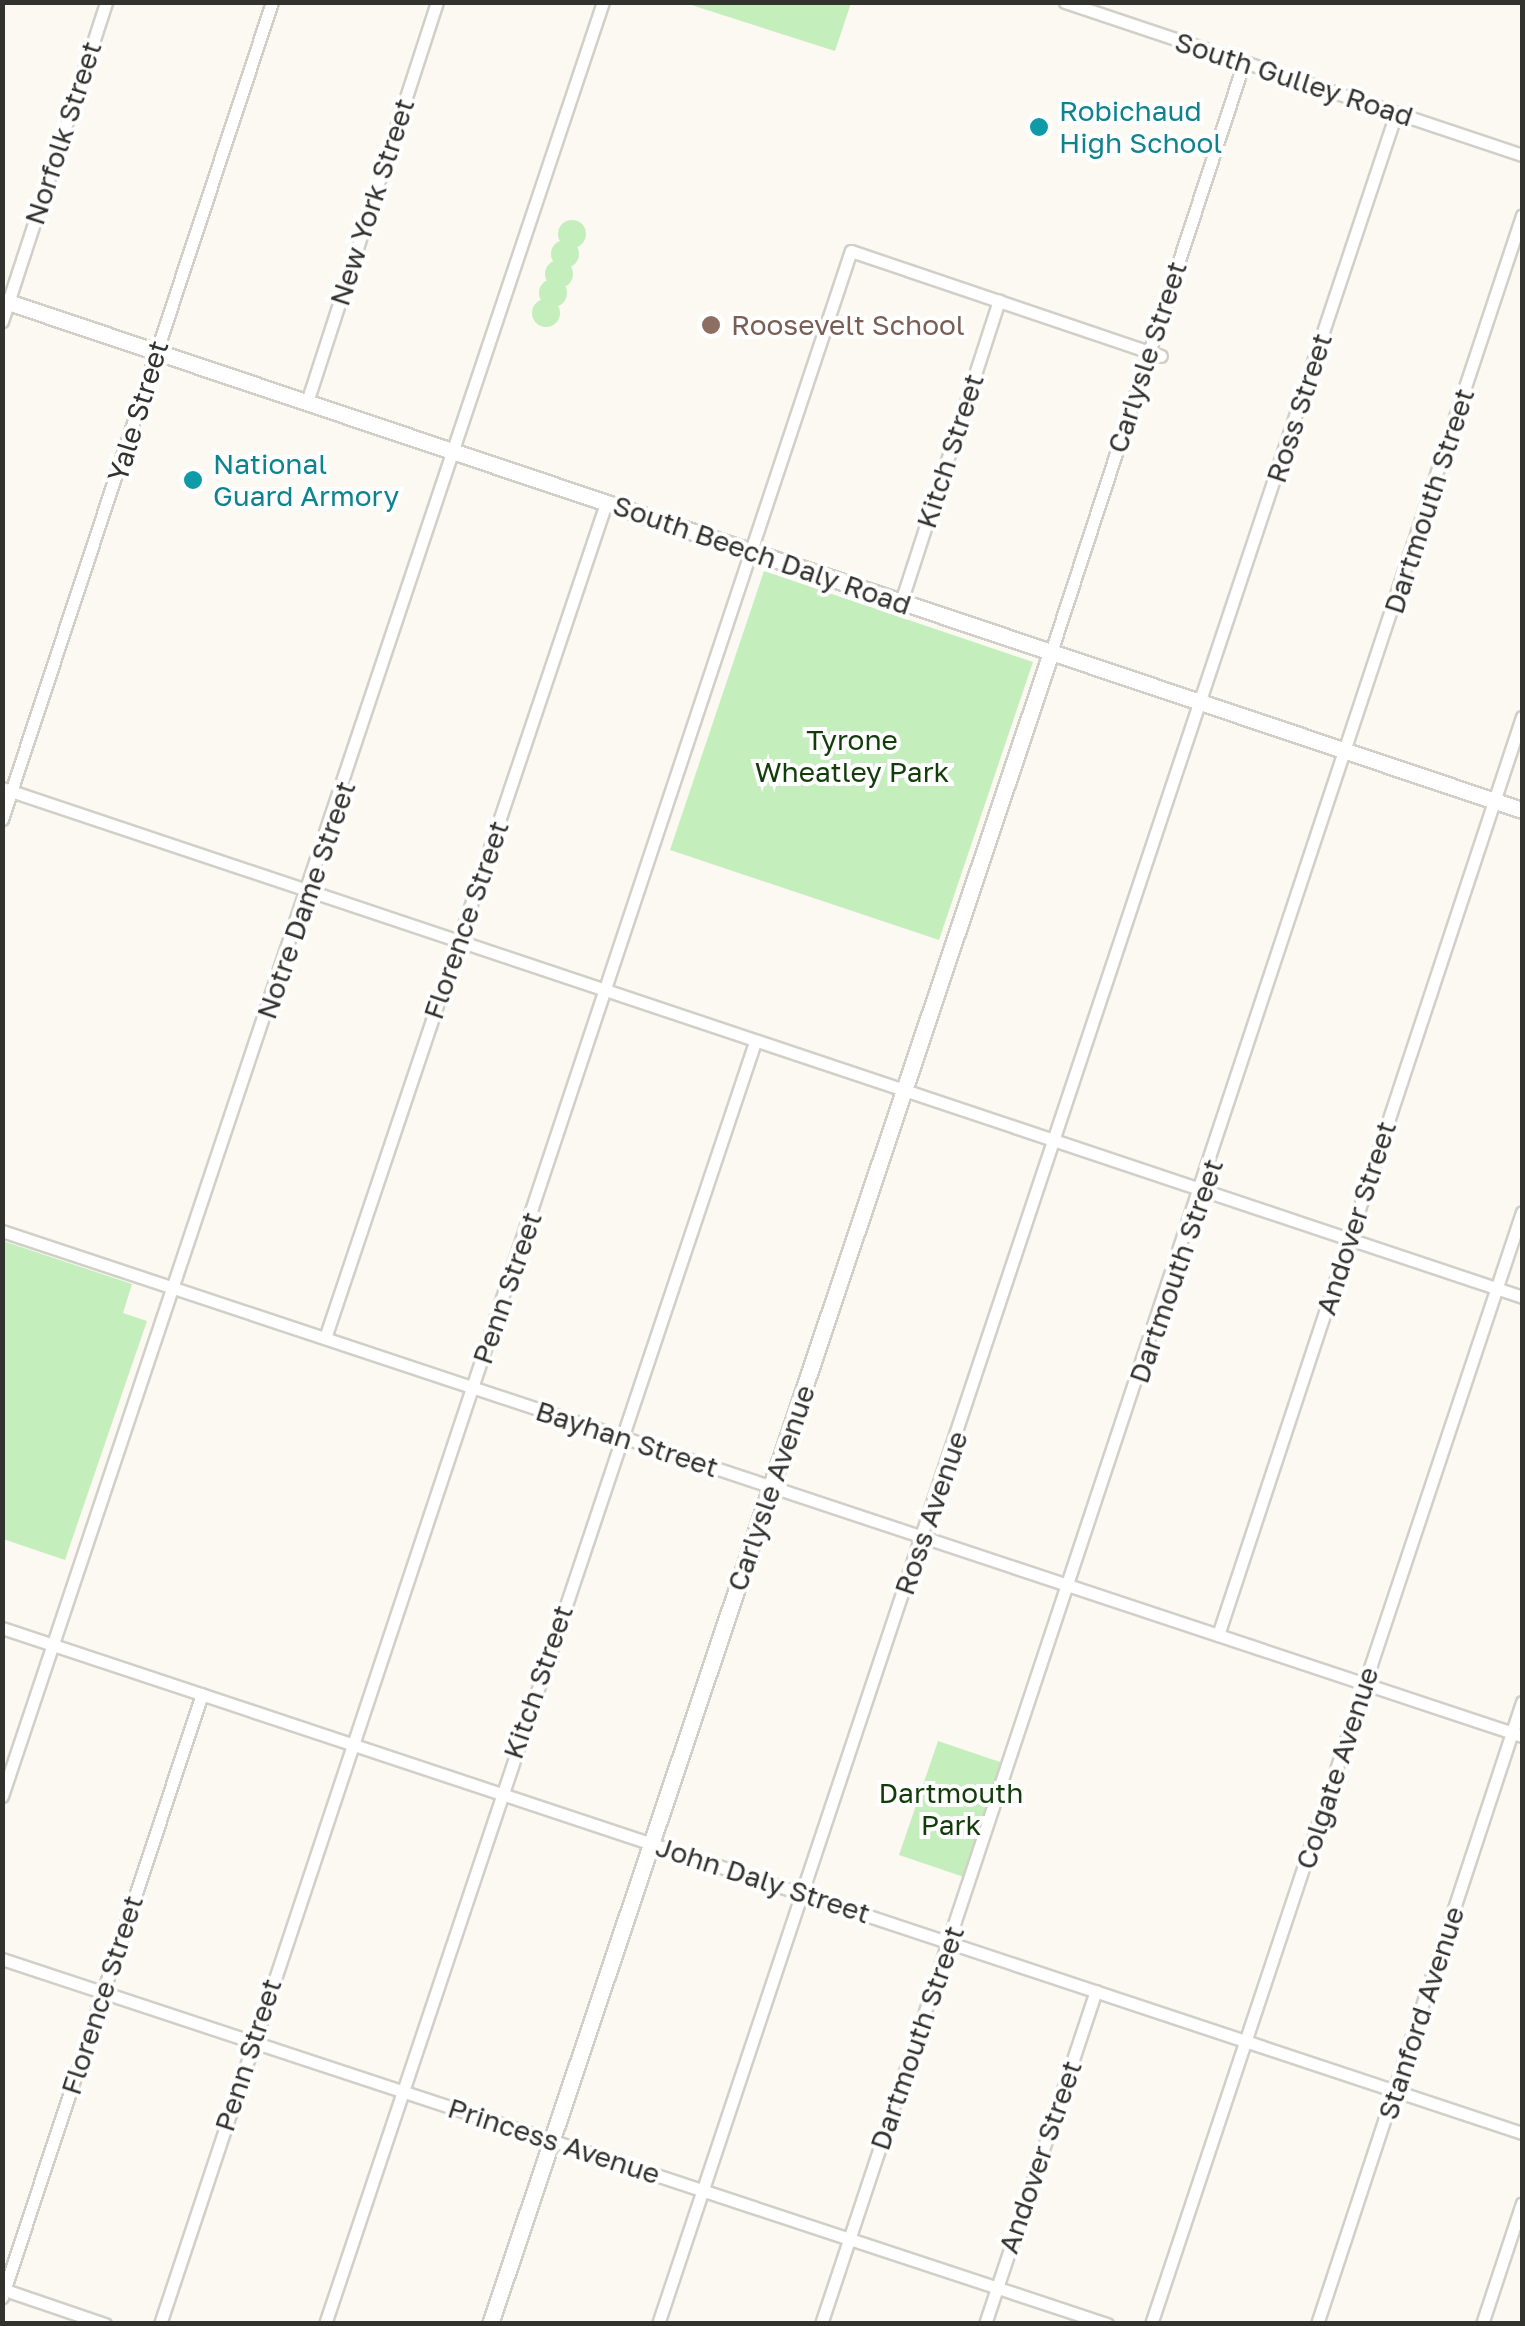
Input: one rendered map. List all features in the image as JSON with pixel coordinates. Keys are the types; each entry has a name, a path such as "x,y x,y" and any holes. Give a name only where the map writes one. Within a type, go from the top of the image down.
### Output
{"street":[{"name":"Norfolk Street","path":"2,322 5,301 106,2"},
{"name":"Yale Street","path":"2,819 7,790 158,352 272,2"},
{"name":"New York Street","path":"306,402 437,2"},
{"name":"Notre Dame Street","path":"2,1796 457,452 604,2"},
{"name":"South Gulley Road","path":"1065,2 1522,155"},
{"name":"Carlysle Street","path":"1050,652 1244,62"},
{"name":"Ross Street","path":"1202,703 1296,402 1396,113"},
{"name":"Dartmouth Street","path":"821,2324 1203,1190 1522,215"},
{"name":"Penn Street","path":"160,2324 754,553 851,251 999,301"},
{"name":"South Beech Daly Road","path":"5,301 1522,810"},
{"path":"999,301 1162,356"},
{"name":"Kitch Street","path":"901,602 999,301"},
{"name":"Florence Street","path":"324,1338 606,503"},
{"name":"Carlysle Avenue","path":"490,2324 1050,652"},
{"name":"Ross Avenue","path":"658,2324 1202,703"},
{"name":"Andover Street","path":"1218,1635 1522,717"},
{"path":"7,790 1522,1297"},
{"name":"Kitch Street","path":"325,2324 755,1042"},
{"name":"Colgate Avenue","path":"1152,2324 1522,1212"},
{"name":"Bayhan Street","path":"2,1231 1518,1734"},
{"name":"John Daly Street","path":"2,1628 1522,2133"},
{"name":"Florence Street","path":"3,2292 202,1694"},
{"name":"Stanford Avenue","path":"1317,2324 1518,1734 1522,1702"},
{"name":"Princess Avenue","path":"2,1959 1106,2324"},
{"name":"Andover Street","path":"984,2324 1096,1991"},
{"path":"1482,2324 1522,2203"},
{"path":"3,2292 106,2324"}],"green space":[{"path":"685,3 851,3 835,51"},
{"path":"572,220 582,224 586,234 582,244 572,248 562,244 558,234 562,224"},
{"path":"565,240 575,244 579,254 575,264 565,268 555,264 551,254 555,244"},
{"path":"559,260 569,264 573,274 569,284 559,288 549,284 545,274 549,264"},
{"path":"553,279 563,283 567,293 563,303 553,307 543,303 539,293 543,283"},
{"path":"546,299 556,303 560,313 556,323 546,327 536,323 532,313 536,303"},
{"name":"Tyrone Wheatley Park","path":"764,571 1033,662 939,940 670,850"},
{"path":"3,1241 132,1284 123,1313 147,1321 65,1560 3,1539"},
{"name":"Dartmouth Park","path":"938,1741 1003,1763 964,1877 899,1855"}],"place":[{"name":"Robichaud High School","path":"1039,127"},
{"name":"Roosevelt School","path":"711,325"},
{"name":"National Guard Armory","path":"193,480"}]}
